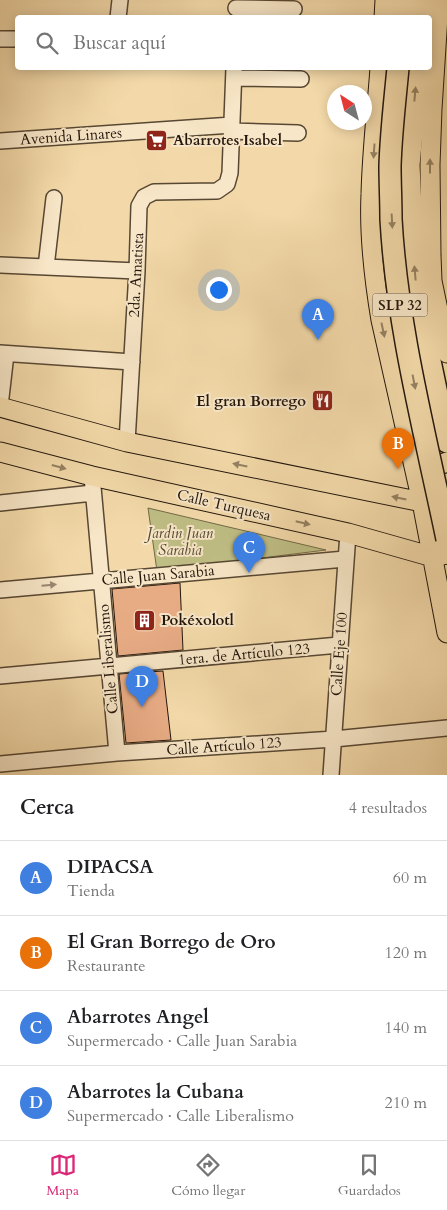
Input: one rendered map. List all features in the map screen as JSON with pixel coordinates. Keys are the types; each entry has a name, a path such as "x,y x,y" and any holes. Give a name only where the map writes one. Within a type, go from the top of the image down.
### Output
{"highway":[{"path":"402,15 404,0"},
{"path":"422,15 424,0"},
{"name":"SLP 32","path":"398,70 390,164 391,219 394,250 402,318 447,539"},
{"name":"SLP 32","path":"418,70 409,165 413,251 421,318 447,442"}],"main road":[{"path":"384,15 385,0"},
{"name":"SLP 32","path":"439,0 430,165 431,255 432,281 447,353"},
{"name":"SLP 32","path":"380,70 371,195 376,290 422,502 440,555 446,619"},
{"path":"0,407 127,442 422,502 447,498"},
{"path":"409,446 416,458 424,463 433,465 447,462"},
{"name":"Calle Turquesa","path":"0,452 92,484 348,533 440,555"}],"street":[{"path":"118,15 120,0"},
{"path":"236,9 294,9"},
{"path":"0,39 15,39"},
{"path":"231,128 234,73 300,79"},
{"name":"Avenida Linares","path":"0,141 231,128 298,133"},
{"name":"2da. Amatista","path":"127,442 139,206 144,197 154,192 217,191 227,184 230,173 231,128"},
{"path":"46,267 54,198"},
{"path":"0,265 137,271"},
{"path":"0,407 3,353 132,362"},
{"path":"0,503 92,484"},
{"name":"Calle Liberalismo","path":"92,484 117,753"},
{"name":"Calle Eje 100","path":"331,775 348,533"},
{"name":"Calle Juan Sarabia","path":"0,590 345,559"},
{"name":"1era. de Artículo 123","path":"0,676 339,645"},
{"name":"Calle Artículo 123","path":"0,764 30,768 117,753 334,739 447,728"}],"green space":[{"name":"Jardin Juan Sarabia","path":"148,508 326,550 157,571"}],"building":[{"name":"Pokéxolotl","path":"180,583 183,650 118,656 112,589"},
{"path":"163,671 171,740 126,743 119,674"}],"place":[{"name":"Abarrotes Isabel","path":"157,140"},
{"name":"DIPACSA","path":"318,340"},
{"name":"El gran Borrego","path":"322,401"},
{"name":"El Gran Borrego de Oro","path":"398,469"},
{"name":"Abarrotes Angel","path":"249,573"},
{"name":"Pokéxolotl","path":"145,620"},
{"name":"Abarrotes la Cubana","path":"142,707"}]}
